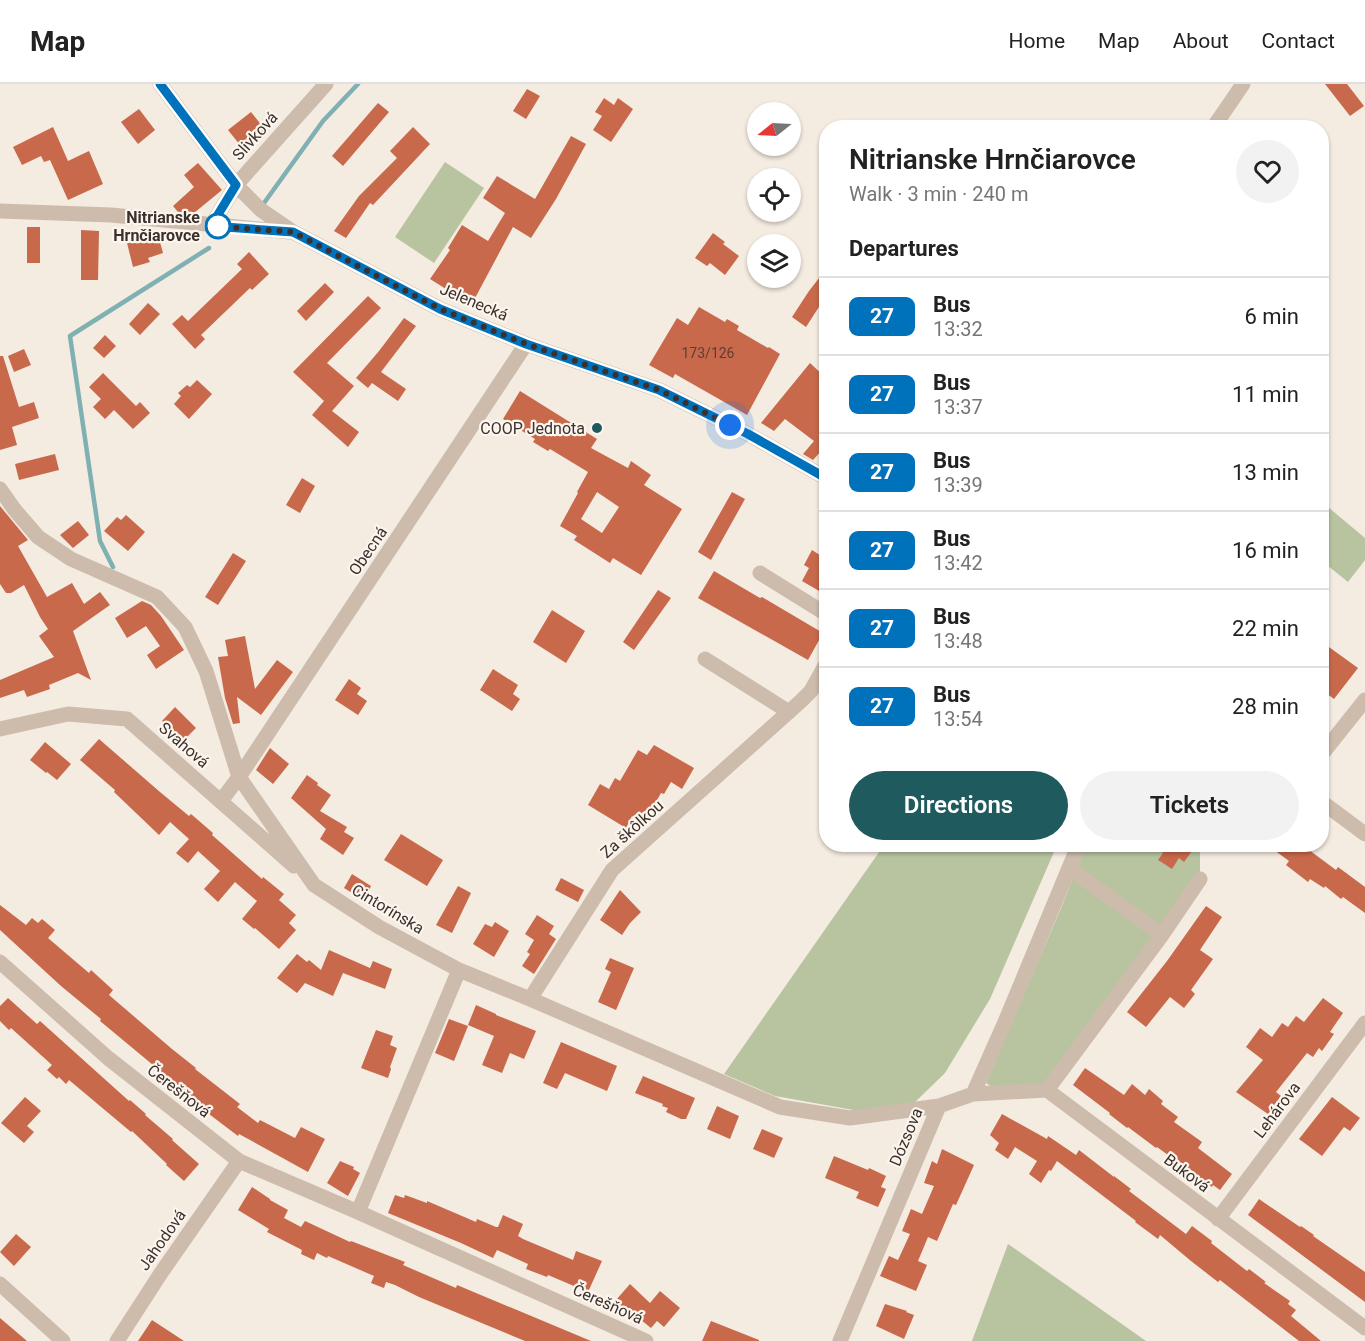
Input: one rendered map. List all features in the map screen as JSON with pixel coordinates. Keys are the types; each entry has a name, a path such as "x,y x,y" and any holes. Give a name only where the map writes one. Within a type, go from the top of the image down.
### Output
{"street":[{"name":"Jelenecká","path":"160,84 236,185 261,210 293,232 440,309 526,344 659,390 748,434 819,474"},
{"name":"Slivková","path":"211,226 236,185 326,84"},
{"path":"1218,120 1243,84"},
{"path":"0,211 111,215 293,232"},
{"name":"Obecná","path":"221,801 526,344"},
{"name":"Cintorínska","path":"0,489 38,537 71,559 157,597 186,627 206,671 239,777 314,885 379,927 459,970 780,1107 850,1118 939,1106"},
{"path":"760,573 819,610"},
{"path":"705,659 789,712"},
{"name":"Za škôlkou","path":"530,999 612,870 811,692 819,677"},
{"path":"1329,745 1365,700"},
{"name":"Svahová","path":"0,729 68,714 127,719 314,885"},
{"path":"1329,807 1365,834"},
{"path":"1075,852 973,1094 1047,1090 1162,935 1200,879"},
{"path":"1069,868 1162,935"},
{"name":"Čerešňová","path":"0,962 108,1058 239,1161 646,1341"},
{"path":"358,1212 459,970"},
{"name":"Lehárova","path":"1218,1219 1365,1023"},
{"name":"Buková","path":"1047,1090 1365,1328"},
{"name":"Dózsova","path":"840,1341 939,1106 973,1094"},
{"name":"Jahodová","path":"117,1341 239,1161"},
{"path":"0,1284 63,1341"}],"green space":[{"path":"445,162 484,188 434,263 395,237"},
{"path":"1329,508 1365,538 1365,560 1348,582 1329,567"},
{"path":"879,852 1054,852 990,999 945,1073 911,1106 876,1114 775,1096 724,1074"},
{"path":"1083,852 1200,852 1200,879 1055,1082 995,1089 986,1083"},
{"path":"1008,1244 1146,1341 972,1341"}],"building":[{"path":"1325,84 1347,84 1364,106 1350,116"},
{"path":"527,89 540,96 526,119 513,111"},
{"path":"604,98 614,105 618,98 633,109 611,142 593,130 602,116 595,112"},
{"path":"378,103 389,112 343,166 332,156"},
{"path":"139,109 155,130 138,144 121,122"},
{"path":"251,112 267,132 244,150 228,130"},
{"path":"53,127 68,161 89,151 103,184 68,200 50,160 44,162 41,156 22,165 13,147"},
{"path":"413,127 430,144 373,205 370,203 346,238 334,231 359,196 397,158 390,151"},
{"path":"571,136 586,144 556,199 531,238 513,227 474,300 446,289 430,279 450,250 448,248 462,225 488,241 505,213 483,198 497,176 535,199"},
{"path":"198,163 222,190 194,213 178,212 173,206 194,187 184,175"},
{"path":"27,227 40,227 40,263 27,263"},
{"path":"81,230 99,231 98,280 81,280"},
{"path":"713,233 739,256 725,275 710,263 707,266 695,258"},
{"path":"158,235 163,253 148,258 150,262 133,267 127,243"},
{"path":"249,252 269,274 252,290 250,288 201,335 205,339 195,349 172,324 182,315 188,321 242,269 237,264"},
{"path":"819,278 819,307 806,327 792,317"},
{"path":"325,283 334,292 306,321 297,311"},
{"path":"368,296 381,308 327,363 354,386 332,411 359,432 348,447 312,415 324,401 293,372"},
{"path":"148,303 160,314 140,335 129,324"},
{"path":"699,307 725,322 727,319 739,326 737,330 780,354 747,415 675,374 673,378 649,365 677,318 688,325"},
{"path":"404,318 416,326 381,372 406,389 398,401 372,383 368,388 356,378"},
{"path":"105,335 116,346 104,358 93,348"},
{"path":"24,349 31,365 14,372 8,356"},
{"path":"0,356 3,356 19,407 34,402 39,418 12,427 17,445 0,450"},
{"path":"810,363 819,371 819,453 813,460 803,454 814,441 785,419 774,431 761,423"},
{"path":"103,373 136,406 140,402 150,413 133,429 114,410 105,419 93,407 101,399 89,387"},
{"path":"197,380 212,394 189,419 174,404 181,396 178,393 187,385 190,387"},
{"path":"520,391 597,439 591,448 628,468 631,461 651,475 644,485 682,509 641,575 613,558 610,563 574,540 577,536 560,526 588,472 550,449 548,451 533,442 535,439 503,419","holes":["597,492 619,507 602,533 581,519"]},
{"path":"55,454 59,470 19,480 15,464"},
{"path":"302,478 315,486 300,513 286,505"},
{"path":"732,492 745,499 711,560 698,552"},
{"path":"0,506 28,540 18,546 47,597 72,583 84,604 100,592 110,605 73,631 91,680 78,673 49,685 50,689 27,697 24,690 0,698 0,680 54,657 39,636 48,629 24,585 11,593 6,593 0,584"},
{"path":"126,515 145,532 128,551 104,531 117,517 121,520"},
{"path":"78,521 89,535 73,548 60,535"},
{"path":"812,550 819,554 819,591 802,581 809,568 804,565"},
{"path":"233,553 246,561 218,605 205,597"},
{"path":"714,571 819,631 819,640 808,660 698,598"},
{"path":"658,590 671,598 634,650 623,642"},
{"path":"142,601 151,605 161,616 184,650 156,669 147,655 160,646 146,626 127,638 115,618"},
{"path":"552,610 585,631 566,663 533,642"},
{"path":"245,636 255,689 277,660 293,672 261,715 237,697 240,723 233,724 225,698 218,657 228,656 225,640"},
{"path":"1329,647 1358,668 1334,699 1329,695"},
{"path":"493,669 518,685 513,694 520,699 512,711 480,690"},
{"path":"349,679 361,688 357,694 367,701 358,715 335,700"},
{"path":"175,707 196,728 179,745 162,729 166,725 162,721"},
{"path":"99,739 189,816 191,814 262,879 263,877 284,894 279,900 296,915 289,923 296,930 279,949 242,919 257,901 235,882 218,902 204,889 220,871 198,851 188,863 176,853 189,839 170,822 159,835 114,792 115,790 80,760"},
{"path":"45,742 71,764 57,780 30,760"},
{"path":"654,745 694,768 682,789 671,782 664,794 661,793 644,823 632,816 626,828 588,805 600,784 609,789 615,778 620,781 638,750 647,755"},
{"path":"270,748 289,764 273,784 256,770"},
{"path":"307,775 331,795 320,811 347,827 344,832 354,838 343,855 320,839 326,829 291,798"},
{"path":"401,834 443,860 427,886 384,860"},
{"path":"1191,852 1184,862 1179,858 1172,869 1158,860 1163,853"},
{"path":"1277,852 1312,852 1336,870 1338,867 1365,887 1365,913 1343,897 1341,899 1325,886 1324,888 1310,879 1308,882 1286,865 1289,861"},
{"path":"352,874 371,886 364,900 344,888"},
{"path":"561,878 584,890 578,902 555,890"},
{"path":"458,886 471,893 452,933 436,925"},
{"path":"620,890 641,912 622,935 600,920"},
{"path":"0,905 26,925 32,918 38,923 42,919 55,930 48,938 89,973 91,970 113,990 109,995 195,1069 240,1104 237,1107 258,1123 260,1120 295,1138 301,1127 325,1139 308,1172 239,1134 238,1136 191,1102 194,1099 100,1021 101,1019 0,930"},
{"path":"1206,906 1222,917 1200,950 1213,959 1191,990 1195,994 1184,1008 1170,997 1146,1027 1127,1012"},
{"path":"537,915 554,926 549,934 556,939 534,974 522,966 530,954 527,952 534,940 525,934"},
{"path":"495,922 509,931 494,957 473,944 485,924 492,927"},
{"path":"329,950 370,968 373,961 392,969 385,989 343,973 333,996 305,983 297,993 277,978 297,954 321,970"},
{"path":"610,958 634,968 616,1010 598,1002 611,972 605,969"},
{"path":"8,998 37,1024 40,1021 199,1164 184,1181 132,1131 69,1080 66,1084 47,1070 52,1065 0,1021 0,1006"},
{"path":"1323,998 1343,1013 1330,1032 1334,1034 1322,1051 1319,1048 1313,1057 1307,1053 1276,1092 1281,1096 1268,1114 1236,1092 1263,1060 1246,1047 1260,1028 1272,1037 1282,1023 1288,1027 1296,1016 1304,1022"},
{"path":"476,1005 536,1031 524,1059 510,1053 502,1073 482,1065 494,1036 468,1025"},
{"path":"449,1019 468,1026 454,1061 435,1053"},
{"path":"376,1030 393,1036 390,1045 397,1048 388,1078 361,1068"},
{"path":"561,1042 617,1066 607,1091 565,1073 557,1089 543,1083"},
{"path":"1085,1068 1124,1095 1132,1084 1145,1095 1149,1089 1163,1101 1161,1104 1178,1117 1174,1122 1202,1142 1198,1148 1232,1174 1220,1190 1213,1185 1212,1187 1127,1128 1073,1085"},
{"path":"643,1076 695,1098 686,1119 666,1112 668,1108 662,1106 663,1104 635,1093"},
{"path":"25,1097 41,1111 27,1126 34,1132 24,1143 1,1123"},
{"path":"1332,1097 1360,1118 1350,1131 1344,1127 1322,1156 1299,1139"},
{"path":"717,1106 739,1116 730,1139 707,1129"},
{"path":"1002,1114 1047,1139 1048,1136 1076,1155 1079,1150 1186,1234 1192,1226 1247,1271 1249,1269 1266,1282 1264,1283 1290,1301 1288,1304 1296,1310 1291,1316 1321,1341 1299,1341 1220,1280 1218,1282 1160,1235 1158,1239 1135,1222 1057,1161 1041,1183 1029,1174 1037,1161 1015,1147 1008,1159 995,1150 999,1143 990,1135"},
{"path":"762,1129 783,1138 774,1158 753,1149"},
{"path":"942,1149 974,1165 956,1205 953,1204 937,1241 928,1237 918,1261 927,1265 916,1291 880,1276 889,1256 898,1260 910,1234 902,1231 911,1209 922,1214 934,1186 924,1183 932,1161 937,1164"},
{"path":"834,1156 886,1176 881,1187 886,1189 878,1207 856,1198 859,1192 825,1178"},
{"path":"340,1161 354,1167 353,1169 360,1173 348,1196 327,1183"},
{"path":"252,1187 288,1210 284,1218 301,1227 305,1221 350,1242 405,1262 403,1265 456,1288 457,1285 591,1341 525,1341 395,1285 386,1282 384,1288 371,1283 374,1276 328,1256 327,1258 317,1253 314,1260 301,1254 302,1250 267,1232 269,1229 238,1210"},
{"path":"395,1195 404,1198 405,1195 427,1203 427,1201 476,1222 477,1219 496,1227 503,1215 523,1224 518,1236 523,1239 573,1260 576,1251 602,1261 588,1292 548,1275 547,1277 526,1269 528,1264 497,1250 493,1258 388,1213"},
{"path":"1259,1199 1365,1272 1365,1302 1248,1215"},
{"path":"16,1234 31,1247 14,1266 0,1252"},
{"path":"630,1284 650,1303 660,1291 680,1308 664,1327 657,1321 651,1328 630,1311 628,1313 616,1300"},
{"path":"885,1304 914,1315 904,1339 876,1326"},
{"path":"0,1318 27,1341 0,1341"},
{"path":"152,1320 184,1341 138,1341"},
{"path":"711,1321 759,1340 759,1341 702,1341"}],"waterway":[{"path":"264,203 323,121 358,84"},
{"path":"113,567 100,541 70,336 209,248"}],"bus line":[{"name":"27","path":"160,84 236,185 211,226 293,232 440,309 526,344 659,390 748,434 819,474"}],"place":[{"name":"Nitrianske Hrnčiarovce","path":"218,226"},
{"name":"COOP Jednota","path":"597,428"}],"route":[{"path":"218,226 211,226 293,232 440,309 526,344 659,390 730,425"}]}
